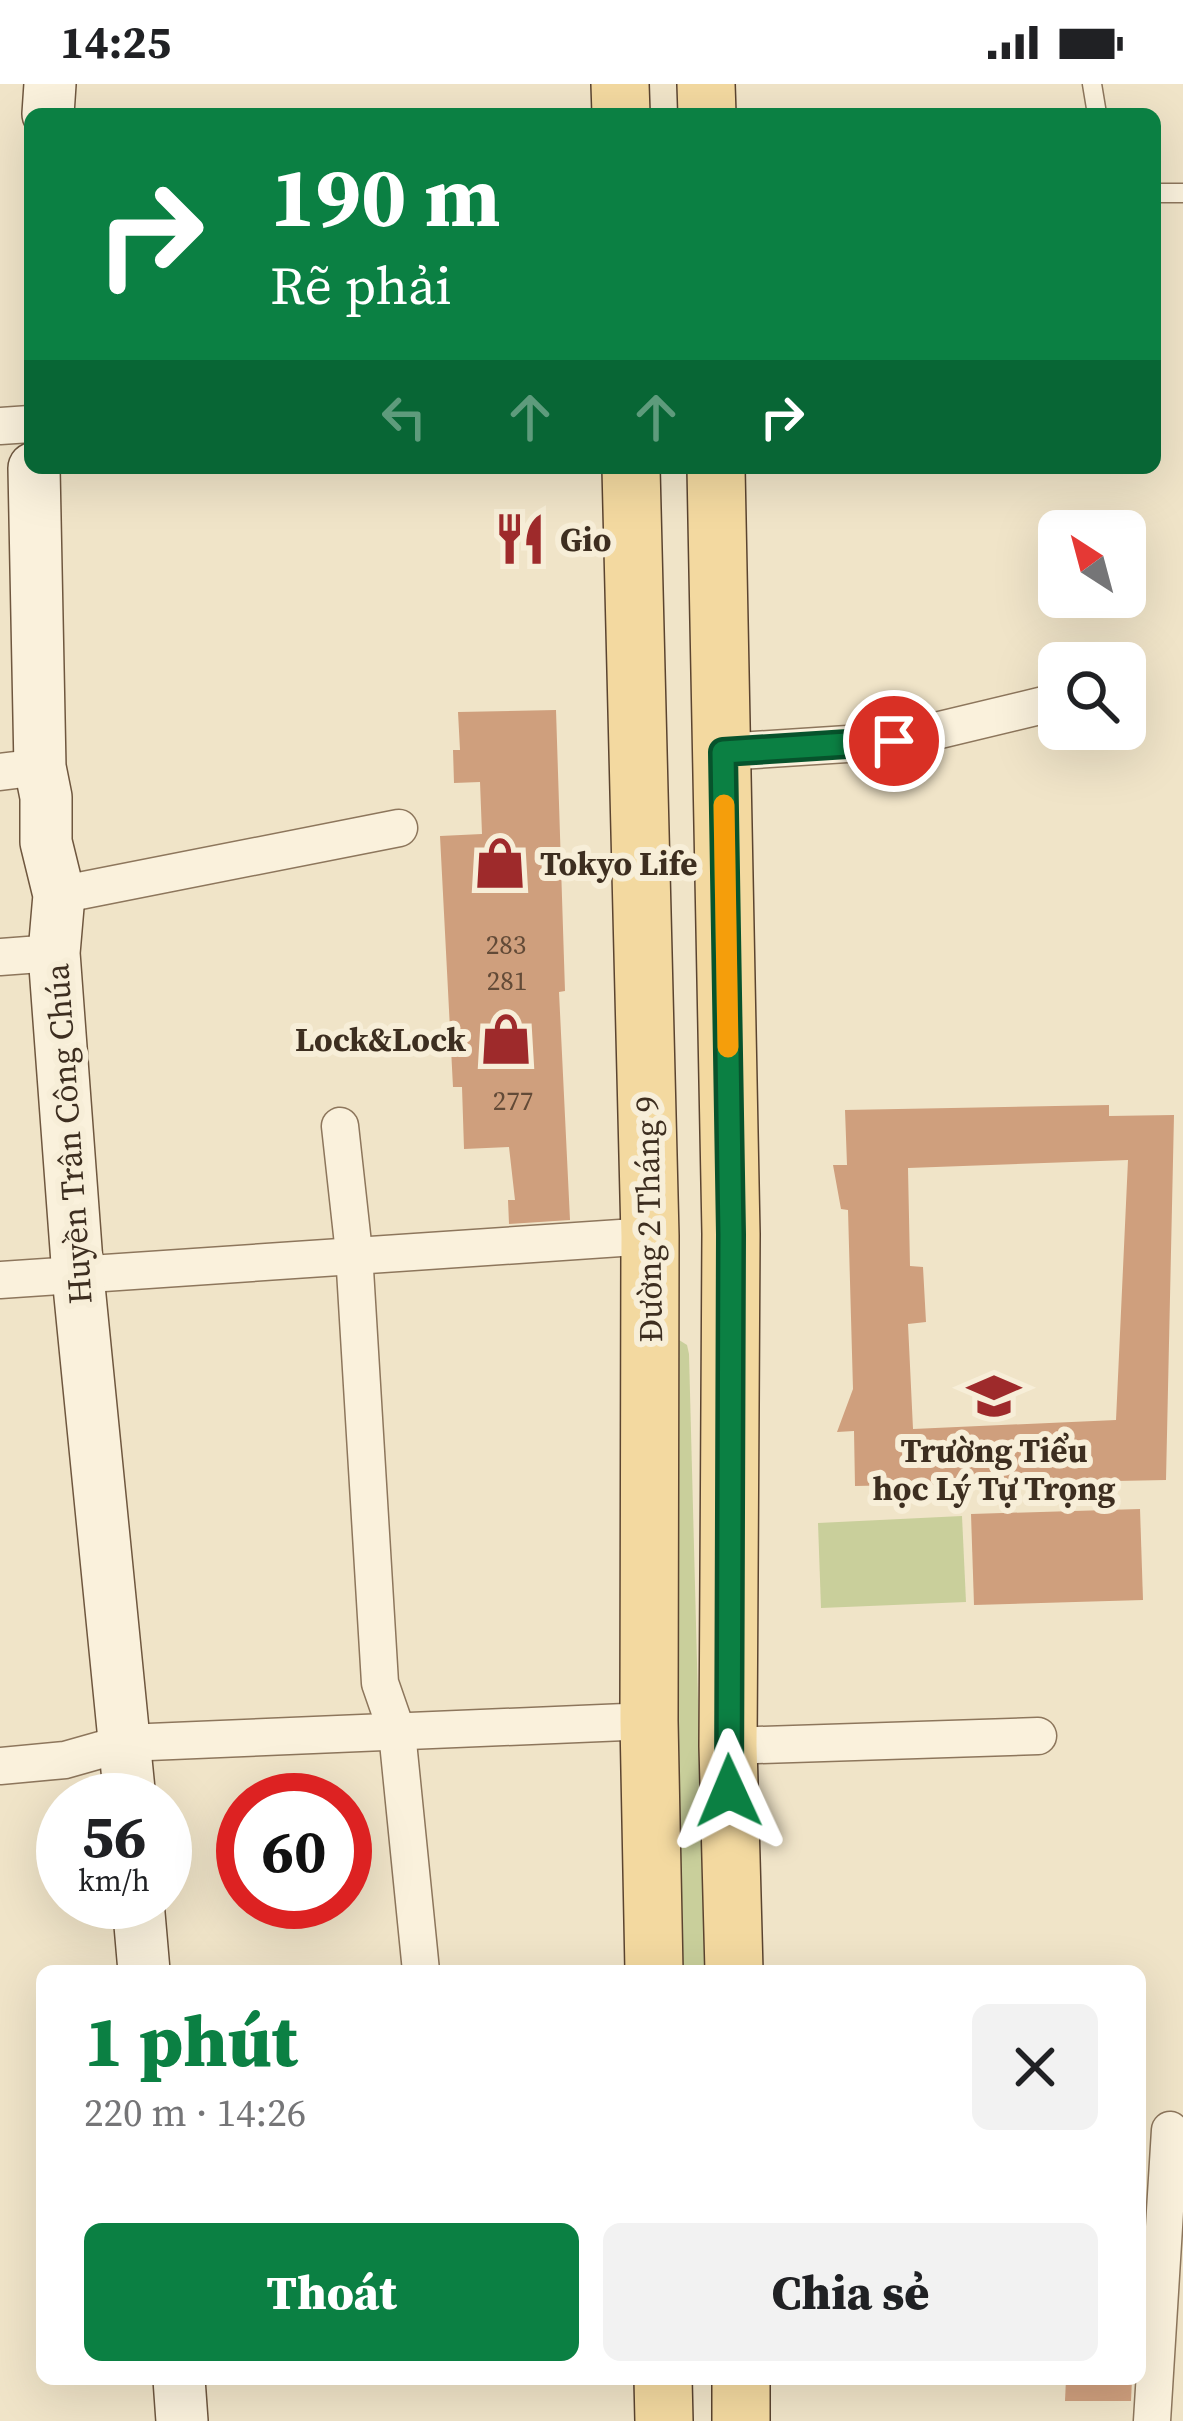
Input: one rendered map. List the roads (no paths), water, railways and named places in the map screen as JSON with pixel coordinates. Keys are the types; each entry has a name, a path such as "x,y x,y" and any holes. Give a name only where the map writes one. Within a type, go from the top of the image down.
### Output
{"main road":[{"path":"632,493 717,490 731,1234 728,1746 734,1965"},
{"name":"Đường 2 Tháng 9","path":"632,493 650,1236 654,1965"},
{"path":"650,1236 731,1234"},
{"path":"663,2385 664,2421"},
{"path":"741,2385 741,2421"}],"street":[{"name":"Huyền Trân Công Chúa","path":"34,474 20,770 46,797 46,842 58,895 54,952 78,1276 128,1773"},
{"path":"723,752 894,741 1038,706"},
{"path":"58,895 399,828"},
{"path":"0,957 54,952"},
{"path":"340,1126 354,1253 380,1683 397,1732 420,1965"},
{"path":"0,1280 650,1236"},
{"path":"0,1766 65,1760 125,1742 649,1721"},
{"path":"728,1746 1038,1736"},
{"path":"140,1929 143,1965"},
{"path":"1152,2421 1170,2130"},
{"path":"179,2385 182,2421"}],"place":[{"name":"Gio","path":"520,539"},
{"name":"Tokyo Life","path":"500,863"},
{"name":"Lock&Lock","path":"506,1039"},
{"name":"Trường Tiểu học Lý Tự Trọng","path":"994,1396"}]}
